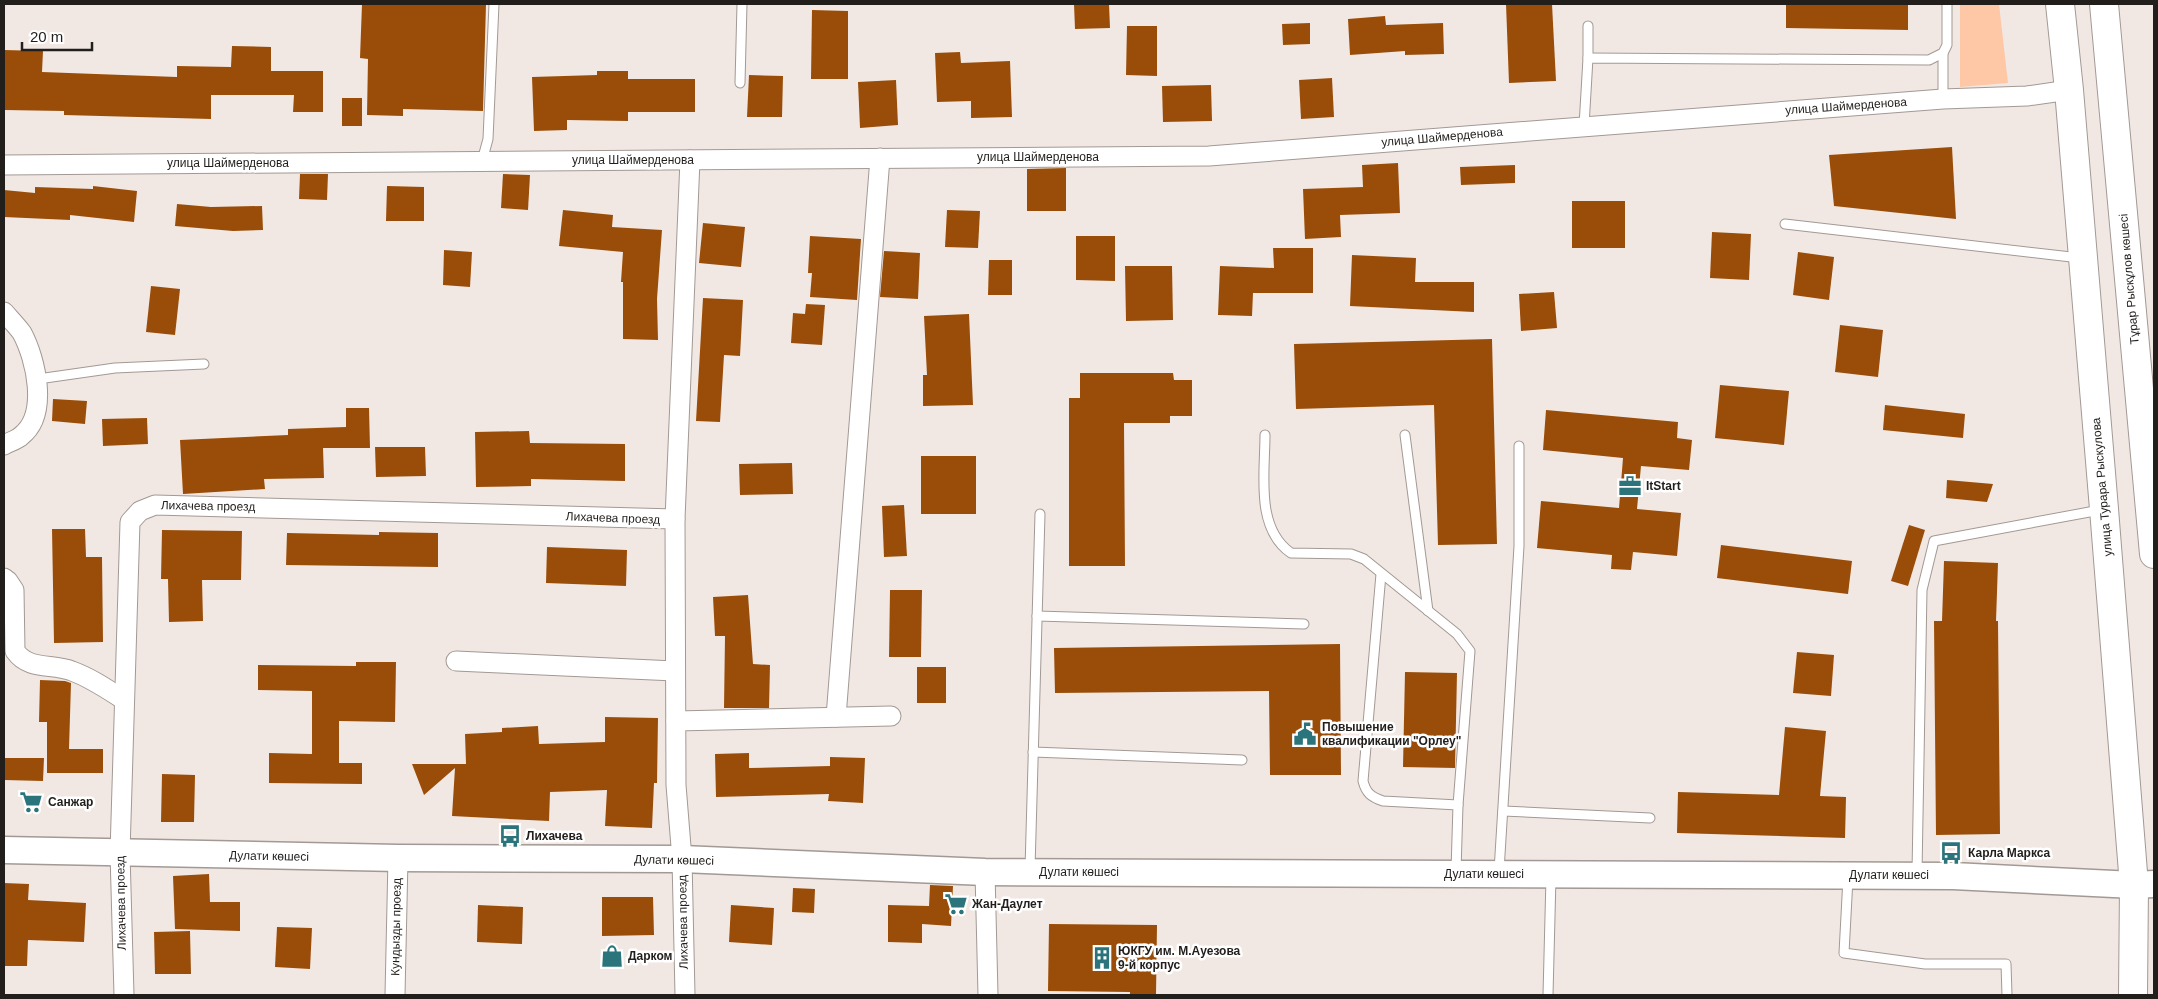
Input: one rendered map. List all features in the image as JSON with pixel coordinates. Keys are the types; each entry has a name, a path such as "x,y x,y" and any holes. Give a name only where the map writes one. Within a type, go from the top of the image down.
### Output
{"main road":[{"path":"2060,4 2069,90"},
{"name":"Тұрар Рыскұлов көшесі","path":"2104,4 2142,376 2154,554"},
{"name":"улица Турара Рыскулова","path":"2069,90 2104,509 2144,884"},
{"name":"Дулати көшесі","path":"4,850 398,858 682,860 985,872 1848,875 2144,884"},
{"path":"2133,995 2144,884"}],"street":[{"name":"улица Шаймерденова","path":"4,165 1209,156 1943,99 2027,96 2069,90"},
{"path":"836,717 880,158"},
{"name":"Лихачева проезд","path":"685,995 682,860 676,785 675,519 690,160"},
{"path":"4,312 21,331 31,353 38,379 37,402 32,422 22,436 4,445"},
{"name":"Лихачева проезд","path":"124,995 120,853 124,700 130,522 140,511 155,505 675,519"},
{"path":"4,578 14,590 15,650 20,658 29,663 70,670 95,681 124,700"},
{"path":"456,661 675,671"},
{"path":"676,721 891,716"},
{"name":"Кундызды проезд","path":"395,995 398,858"},
{"path":"985,872 988,995"}],"lane":[{"path":"482,161 488,139 494,4"},
{"path":"740,83 742,4"},
{"path":"1943,99 1943,53 1947,45 1947,4"},
{"path":"1584,126 1588,26"},
{"path":"1588,58 1897,59 1916,61 1928,60 1943,53"},
{"path":"1785,224 2083,259"},
{"path":"38,379 115,368 204,364"},
{"path":"1405,435 1428,611"},
{"path":"1266,436 1264,502 1268,519 1283,547 1291,553 1351,554 1364,559 1457,634 1470,651 1458,805 1456,874"},
{"path":"1499,874 1519,546 1519,446"},
{"path":"1917,876 1922,590 1934,541 2104,509"},
{"path":"1030,872 1040,514"},
{"path":"1381,574 1363,781 1365,791 1383,801 1458,805"},
{"path":"1037,616 1304,624"},
{"path":"1033,752 1242,760"},
{"path":"1503,811 1650,818"},
{"path":"1548,995 1551,874"},
{"path":"1848,875 1844,953 1925,964 2006,964 2007,995"}],"shaded area":[{"path":"1960,4 1999,4 2008,83 1960,87"}],"building":[{"path":"362,4 486,4 483,111 403,109 403,116 367,115 368,59 360,58"},
{"path":"1074,4 1109,4 1110,28 1075,29"},
{"path":"1506,4 1552,4 1556,81 1509,83"},
{"path":"1786,4 1908,4 1908,30 1786,28"},
{"path":"812,10 848,11 848,79 811,79"},
{"path":"1385,16 1386,25 1443,23 1444,54 1405,55 1405,51 1350,55 1348,19"},
{"path":"1310,23 1310,44 1283,45 1282,24"},
{"path":"1127,26 1157,26 1157,76 1126,75"},
{"path":"232,46 271,47 271,71 323,71 323,112 293,112 294,95 211,95 211,119 64,115 64,111 4,110 4,50 43,51 42,72 177,77 177,66 231,67"},
{"path":"960,52 961,63 1010,61 1012,117 971,118 971,101 937,102 935,53"},
{"path":"597,71 628,71 628,79 695,79 695,112 628,112 628,121 567,120 567,130 534,131 532,77 597,75"},
{"path":"749,75 783,76 782,117 747,117"},
{"path":"1332,78 1334,117 1301,119 1299,80"},
{"path":"896,80 898,125 860,128 858,82"},
{"path":"1211,85 1212,121 1163,122 1162,86"},
{"path":"342,98 362,98 362,126 342,126"},
{"path":"1952,147 1956,219 1834,206 1829,155"},
{"path":"1398,163 1400,213 1340,215 1341,237 1305,239 1303,189 1363,187 1362,165"},
{"path":"1515,165 1515,183 1461,185 1460,167"},
{"path":"1066,168 1066,211 1027,211 1027,169"},
{"path":"300,174 328,174 327,200 299,199"},
{"path":"503,174 530,175 528,210 501,208"},
{"path":"93,186 137,191 134,222 70,215 70,220 4,217 4,190 35,193 35,187 93,189"},
{"path":"387,186 424,187 424,221 386,221"},
{"path":"1572,201 1625,201 1625,248 1572,248"},
{"path":"177,204 211,207 262,206 263,230 233,231 175,226"},
{"path":"563,210 613,215 612,227 662,230 657,299 658,340 623,339 623,282 621,282 623,252 559,246"},
{"path":"947,210 980,211 978,248 945,247"},
{"path":"703,223 745,227 741,267 699,263"},
{"path":"1712,232 1751,234 1749,280 1710,278"},
{"path":"810,236 861,239 857,300 810,297 812,273 808,273"},
{"path":"1076,236 1115,236 1115,281 1076,280"},
{"path":"1273,248 1313,248 1313,293 1253,293 1252,316 1218,315 1220,266 1274,268"},
{"path":"444,250 472,252 470,287 443,285"},
{"path":"884,251 920,253 918,299 880,297"},
{"path":"1798,252 1834,257 1829,300 1793,295"},
{"path":"1352,255 1416,258 1415,282 1474,282 1474,312 1350,306"},
{"path":"989,260 1012,260 1012,295 988,295"},
{"path":"1125,266 1172,266 1173,320 1126,321"},
{"path":"151,286 180,289 175,335 146,332"},
{"path":"1554,292 1557,328 1521,331 1519,294"},
{"path":"703,298 743,300 740,356 724,355 720,422 696,421"},
{"path":"806,304 825,305 822,345 791,343 793,313 805,314"},
{"path":"969,314 973,405 923,406 923,375 927,375 924,316"},
{"path":"1840,325 1883,330 1878,377 1835,372"},
{"path":"1492,339 1497,544 1438,545 1434,405 1296,409 1294,344"},
{"path":"1080,373 1173,373 1174,380 1192,380 1192,416 1170,416 1170,423 1124,423 1125,566 1069,566 1069,398 1080,398"},
{"path":"1720,385 1789,391 1784,445 1715,438"},
{"path":"53,399 87,401 85,424 52,421"},
{"path":"1885,405 1965,414 1963,438 1883,430"},
{"path":"346,408 369,408 370,448 323,448 324,478 264,479 265,489 183,494 180,440 288,435 288,429 346,427"},
{"name":"ItStart","path":"1546,410 1678,422 1677,438 1692,440 1689,470 1641,466 1637,509 1681,513 1677,556 1633,552 1631,570 1611,569 1612,555 1537,548 1541,501 1619,508 1623,458 1543,450"},
{"path":"147,418 148,444 103,446 102,419"},
{"path":"529,431 530,443 625,444 625,481 531,479 531,486 476,487 475,432"},
{"path":"375,447 425,447 426,476 376,477"},
{"path":"921,456 976,456 976,514 921,514"},
{"path":"792,463 793,494 740,495 739,464"},
{"path":"1947,480 1993,484 1987,502 1946,498"},
{"path":"904,505 907,556 884,557 882,506"},
{"path":"1909,525 1925,530 1908,586 1891,581"},
{"path":"52,529 85,529 86,557 102,557 103,642 54,643"},
{"path":"162,530 242,531 241,580 202,580 203,621 169,622 168,579 161,579"},
{"path":"379,532 438,533 438,567 286,565 287,533 379,535"},
{"path":"1721,545 1852,561 1848,594 1717,578"},
{"path":"547,547 627,550 626,586 546,583"},
{"path":"1944,561 1998,563 1996,621 1998,621 2000,834 1936,835 1934,621 1942,621"},
{"path":"890,590 922,590 921,657 889,657"},
{"path":"748,595 753,664 770,665 769,708 724,708 725,636 715,636 713,597"},
{"name":"Повышение квалификации \"Орлеу\"","path":"1340,644 1341,775 1270,775 1269,691 1055,693 1054,648"},
{"path":"1797,652 1834,655 1831,696 1793,693"},
{"path":"356,662 396,662 395,722 339,721 339,763 362,763 362,784 269,783 269,753 312,754 312,691 258,690 258,665 356,666"},
{"path":"917,667 946,667 946,703 917,703"},
{"path":"1405,672 1457,673 1455,768 1403,767"},
{"path":"40,680 71,683 69,749 103,749 103,773 47,773 47,722 39,722"},
{"path":"605,717 658,718 657,783 654,783 652,828 605,826 607,790 550,792 549,821 452,816 455,768 424,795 412,764 466,764 465,734 502,732 502,728 538,726 539,744 605,742"},
{"path":"1785,727 1826,731 1820,796 1846,797 1845,838 1677,833 1678,792 1779,795"},
{"path":"749,753 749,768 830,766 830,757 865,758 863,803 828,801 829,794 716,797 715,754"},
{"path":"4,758 44,758 43,781 4,780"},
{"path":"162,774 195,775 194,822 161,822"},
{"path":"209,874 210,902 240,902 240,931 175,929 173,876"},
{"path":"4,883 29,884 28,900 86,903 84,942 28,940 27,966 4,966"},
{"path":"930,885 953,886 951,926 922,924 922,943 888,942 888,905 929,906"},
{"path":"793,888 815,889 814,913 792,912"},
{"path":"602,897 653,897 654,935 602,936"},
{"path":"478,905 523,907 522,944 477,942"},
{"path":"731,905 774,908 772,945 729,942"},
{"name":"ЮКГУ им. М.Ауезова 9-й корпус","path":"1049,924 1157,925 1156,995 1130,995 1130,992 1048,991"},
{"path":"277,927 312,928 310,969 275,967"},
{"path":"190,931 191,974 155,974 154,932"}],"place":[{"name":"ItStart","path":"1630,486"},
{"name":"Повышение квалификации \"Орлеу\"","path":"1305,734"},
{"name":"Санжар","path":"31,802"},
{"name":"Лихачева","path":"510,836"},
{"name":"Карла Маркса","path":"1951,853"},
{"name":"Жан-Даулет","path":"956,904"},
{"name":"Дарком","path":"612,956"},
{"name":"ЮКГУ им. М.Ауезова 9-й корпус","path":"1102,958"}]}
